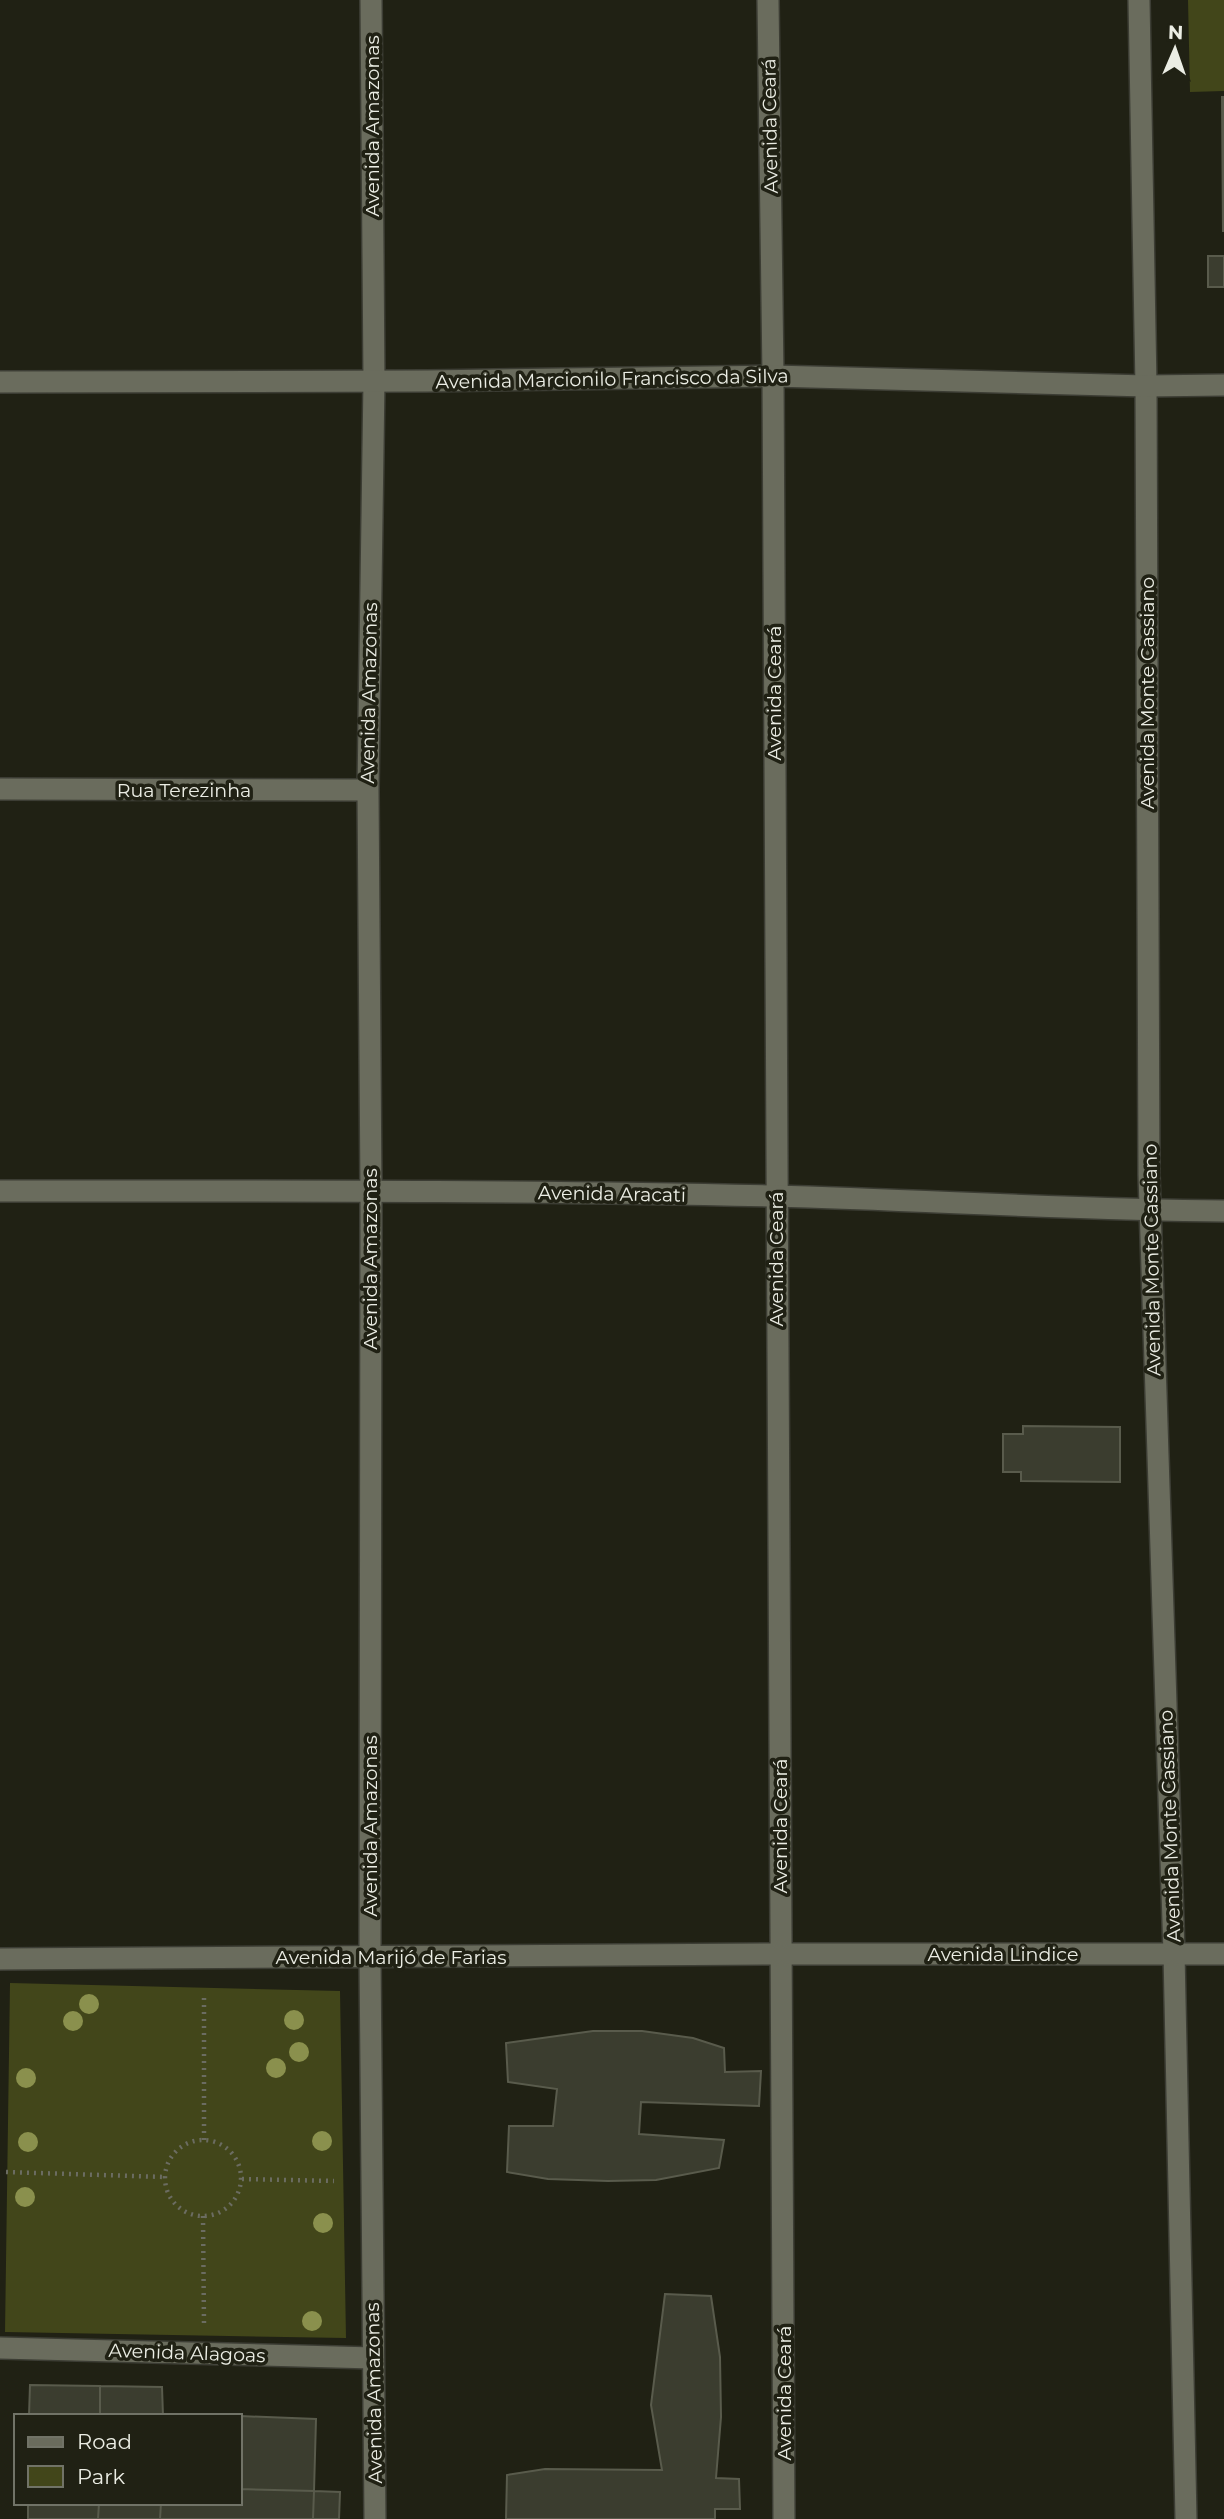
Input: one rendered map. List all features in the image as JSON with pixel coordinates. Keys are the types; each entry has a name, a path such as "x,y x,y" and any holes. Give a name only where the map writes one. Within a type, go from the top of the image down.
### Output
{"street":[{"name":"Avenida Amazonas","path":"371,0 374,381 368,790 370,1957 375,2519"},
{"name":"Avenida Ceará","path":"768,0 773,376 775,1196 784,2519"},
{"name":"Avenida Monte Cassiano","path":"1139,0 1146,386 1150,1210 1174,1953 1186,2519"},
{"name":"Avenida Marcionilo Francisco da Silva","path":"0,382 773,376 1146,386 1224,385"},
{"name":"Rua Terezinha","path":"0,789 368,790"},
{"name":"Avenida Aracati","path":"0,1191 775,1196 1224,1211"},
{"name":"Avenida Marijó de Farias","path":"0,1959 781,1954"},
{"name":"Avenida Lindice","path":"781,1954 1224,1954"},
{"name":"Avenida Alagoas","path":"0,2348 373,2358"}],"path":[{"path":"204,1995 204,2140"},
{"path":"204,2140 229,2149 237,2160 242,2179 236,2198 228,2207 216,2214 203,2216 181,2209 172,2200 165,2177 167,2165 181,2147 204,2140"},
{"path":"6,2172 165,2177"},
{"path":"242,2179 334,2181"},
{"path":"203,2216 204,2325"}],"green space":[{"path":"1188,0 1224,0 1224,91 1190,92"},
{"path":"10,1983 340,1991 346,2338 5,2332"}],"building":[{"path":"1224,97 1224,231 1223,231"},
{"path":"1208,256 1224,256 1224,287 1208,287"},
{"path":"1023,1426 1120,1427 1120,1482 1021,1481 1021,1472 1003,1472 1003,1434 1023,1434"},
{"path":"593,2031 642,2031 693,2038 724,2048 725,2072 761,2071 759,2106 641,2102 639,2134 724,2140 719,2168 656,2180 608,2181 548,2179 507,2172 509,2126 553,2126 557,2089 508,2082 506,2043"},
{"path":"665,2294 711,2296 720,2357 721,2417 716,2478 739,2479 740,2509 715,2509 715,2519 506,2519 507,2475 545,2469 662,2470 651,2405"},
{"path":"30,2385 100,2386 100,2414 29,2414"},
{"path":"100,2386 162,2387 163,2414 100,2414"},
{"path":"242,2416 316,2419 314,2491 242,2489"},
{"path":"242,2489 314,2491 313,2519 160,2519 161,2505 242,2505"},
{"path":"314,2491 340,2492 339,2519 313,2519"},
{"path":"28,2505 99,2505 98,2519 28,2519"},
{"path":"99,2505 161,2505 160,2519 98,2519"}]}
